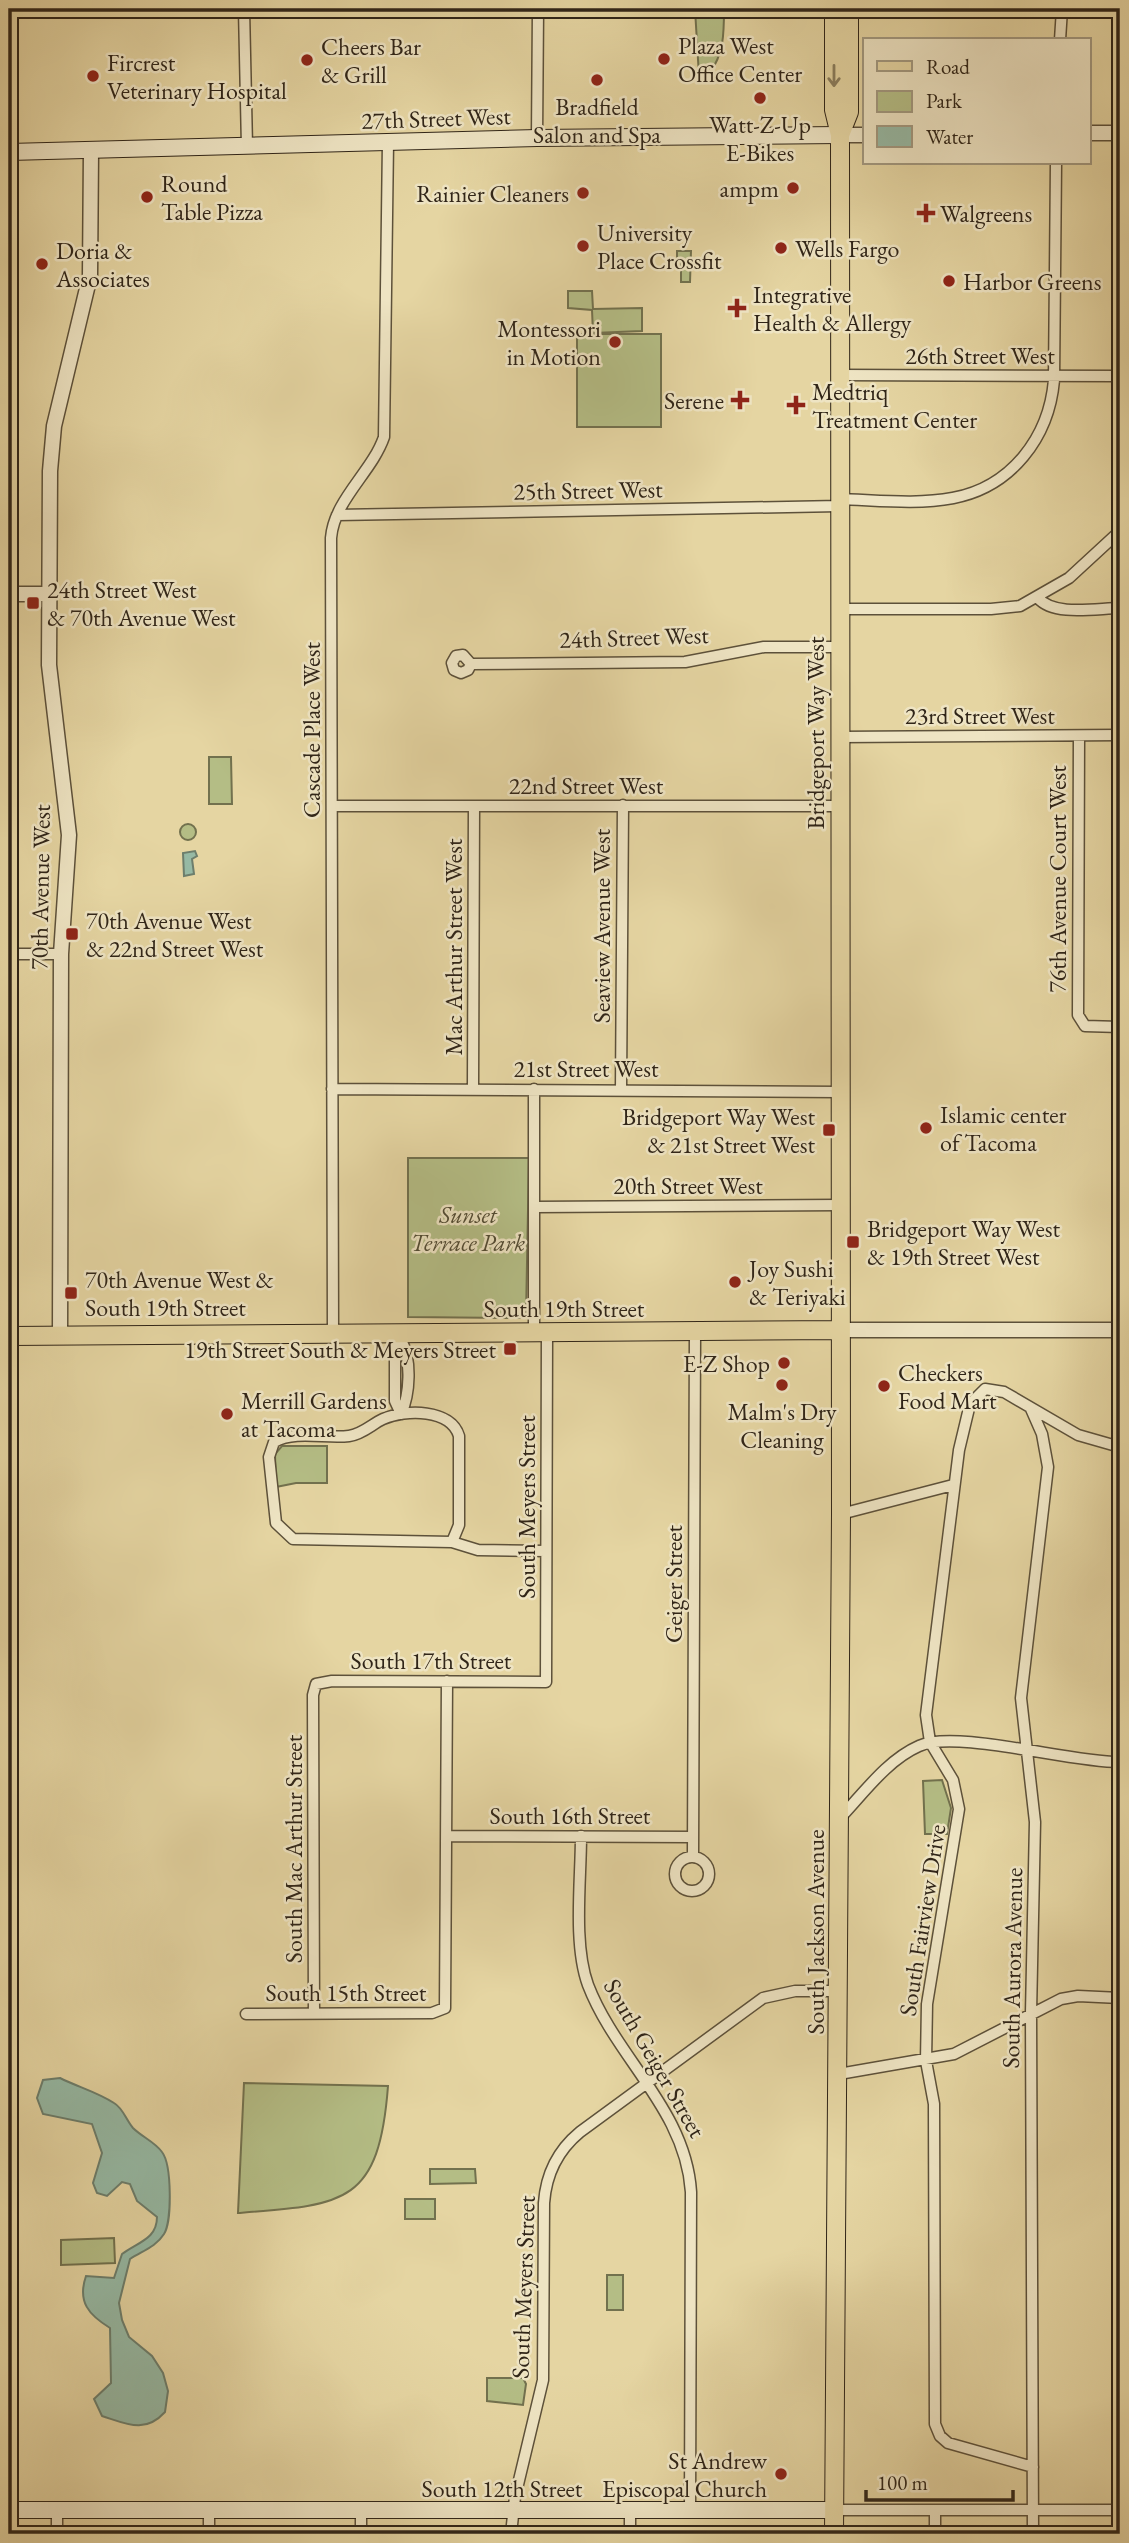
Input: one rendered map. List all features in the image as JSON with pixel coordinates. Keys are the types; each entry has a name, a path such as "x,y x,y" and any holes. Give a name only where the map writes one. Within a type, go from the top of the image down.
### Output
{"main road":[{"name":"Bridgeport Way West","path":"834,9 834,110 840,135 841,1330"},
{"name":"Bridgeport Way West","path":"840,135 849,112 849,9"},
{"name":"27th Street West","path":"9,152 247,148 537,138 840,135"},
{"name":"South 19th Street","path":"9,1336 333,1333 401,1337 541,1332 841,1330"},
{"name":"South Jackson Avenue","path":"834,2534 839,2074 841,1330"},
{"name":"South 12th Street","path":"9,2510 834,2510"}],"street":[{"path":"244,9 247,148"},
{"path":"537,138 538,9"},
{"path":"1060,38 1062,9"},
{"path":"1090,133 1120,133"},
{"name":"27th Street West","path":"840,135 863,135"},
{"name":"Cascade Place West","path":"333,1333 330,552 332,526 337,515 375,458 384,437 388,142"},
{"name":"70th Avenue West","path":"60,1335 61,954 69,835 50,666 52,442 90,276 91,151"},
{"name":"25th Street West","path":"337,515 941,500 964,495 993,483 1018,464 1034,443 1048,406 1054,376 1056,164"},
{"name":"26th Street West","path":"840,375 1120,376"},
{"path":"839,608 990,609 1020,606 1038,598 1085,565 1120,531"},
{"path":"9,594 49,594"},
{"path":"1038,598 1045,605 1057,608 1120,608"},
{"name":"24th Street West","path":"471,664 685,662 764,647 839,647"},
{"name":"23rd Street West","path":"840,737 1120,735"},
{"name":"76th Avenue Court West","path":"1079,736 1077,1008 1080,1022 1091,1027 1120,1027"},
{"name":"Seaview Avenue West","path":"621,1090 623,805"},
{"name":"22nd Street West","path":"332,806 840,806"},
{"name":"Mac Arthur Street West","path":"473,1088 474,806"},
{"path":"9,954 61,954"},
{"name":"21st Street West","path":"332,1089 840,1092"},
{"path":"534,1089 541,1332"},
{"name":"20th Street West","path":"536,1207 841,1205"},
{"name":"South 19th Street","path":"841,1330 1120,1330"},
{"name":"South Meyers Street","path":"541,1332 546,1682"},
{"name":"Geiger Street","path":"693,1857 695,1332"},
{"path":"401,1337 395,1351 395,1401 401,1414"},
{"name":"South Fairview Drive","path":"1030,1408 992,1388 979,1391 970,1404 953,1485 928,1687 926,1725 930,1742 955,1786 959,1816 931,1974 926,2061 934,2104 937,2431 948,2443 1033,2467"},
{"path":"1030,1408 1077,1435 1120,1447"},
{"name":"South Aurora Avenue","path":"1030,1408 1042,1434 1048,1467 1021,1692 1035,1822 1031,2013 1033,2534"},
{"path":"452,1542 459,1525 459,1436 456,1427 444,1417 401,1414 382,1420 351,1436 286,1437 274,1442 269,1457 276,1523 285,1535 302,1541 452,1542 478,1550 546,1551"},
{"path":"841,1514 953,1485"},
{"name":"South 17th Street","path":"316,1684 332,1681 546,1682"},
{"path":"447,1681 447,1836"},
{"name":"South Mac Arthur Street","path":"314,2014 313,1695 316,1684"},
{"path":"840,1818 896,1761 930,1742 1120,1762"},
{"name":"South 16th Street","path":"447,1836 693,1837"},
{"name":"South 15th Street","path":"246,2014 432,2014 444,2010 447,1999 447,1836"},
{"name":"South Geiger Street","path":"581,1836 581,1935 587,1982 603,2015 680,2139 691,2180 690,2511"},
{"path":"646,2082 762,1998 794,1991 839,1992"},
{"path":"839,2074 926,2061 965,2051 1045,2005 1078,1996 1120,1998"},
{"name":"South Meyers Street","path":"511,2534 513,2512 543,2380 544,2203 548,2179 558,2156 572,2139 646,2082"},
{"path":"57,2510 57,2534"},
{"name":"South 12th Street","path":"834,2510 1120,2510"},
{"path":"209,2511 209,2534"},
{"path":"361,2511 361,2534"},
{"path":"630,2511 630,2534"},
{"path":"935,2511 935,2534"}],"green space":[{"path":"695,9 724,9 723,35 718,59 709,74 699,76"},
{"path":"677,251 691,251 690,282 681,282 681,259 677,259"},
{"path":"568,291 592,291 593,309 642,308 642,331 593,333 592,310 568,308"},
{"path":"577,334 661,334 661,427 577,427"},
{"path":"209,757 231,757 232,804 209,804"},
{"path":"185,824 191,824 196,832 194,838 185,840 180,835 180,829"},
{"name":"Sunset Terrace Park","path":"408,1158 529,1158 526,1315 519,1318 408,1317"},
{"path":"282,1446 327,1446 327,1483 296,1483 276,1487 275,1454"},
{"path":"942,1780 951,1808 947,1834 925,1834 923,1781"},
{"path":"244,2083 388,2086 376,2154 365,2176 350,2191 330,2200 305,2206 238,2213"},
{"path":"430,2169 475,2169 476,2183 430,2184"},
{"path":"405,2199 435,2199 435,2219 405,2219"},
{"path":"114,2238 115,2263 61,2265 61,2240"},
{"path":"607,2275 623,2275 623,2310 607,2310"},
{"path":"487,2378 523,2378 526,2384 523,2405 487,2401"}],"water":[{"path":"195,851 197,856 192,859 194,874 184,876 183,853"},
{"path":"60,2078 117,2105 133,2128 162,2152 168,2169 170,2193 167,2228 157,2242 130,2259 119,2303 129,2337 152,2356 163,2373 168,2391 165,2412 158,2419 143,2425 128,2424 102,2416 94,2399 111,2383 110,2328 91,2313 83,2293 86,2276 114,2278 122,2254 150,2235 157,2217 137,2201 130,2184 122,2182 107,2196 97,2193 93,2183 102,2153 92,2124 43,2114 37,2098 43,2080"}],"place":[{"name":"Plaza West Office Center","path":"664,59"},
{"name":"Cheers Bar & Grill","path":"307,60"},
{"name":"Fircrest Veterinary Hospital","path":"93,76"},
{"name":"Bradfield Salon and Spa","path":"597,80"},
{"name":"Watt-Z-Up E-Bikes","path":"760,98"},
{"name":"ampm","path":"793,188"},
{"name":"Rainier Cleaners","path":"583,193"},
{"name":"Round Table Pizza","path":"147,197"},
{"name":"Walgreens","path":"926,213"},
{"name":"University Place Crossfit","path":"583,246"},
{"name":"Wells Fargo","path":"781,248"},
{"name":"Doria & Associates","path":"42,264"},
{"name":"Harbor Greens","path":"949,281"},
{"name":"Integrative Health & Allergy","path":"737,308"},
{"name":"Montessori in Motion","path":"615,342"},
{"name":"Serene","path":"740,400"},
{"name":"Medtriq Treatment Center","path":"796,405"},
{"name":"24th Street West & 70th Avenue West","path":"33,603"},
{"name":"70th Avenue West & 22nd Street West","path":"72,934"},
{"name":"Islamic center of Tacoma","path":"926,1128"},
{"name":"Bridgeport Way West & 21st Street West","path":"829,1130"},
{"name":"Bridgeport Way West & 19th Street West","path":"853,1242"},
{"name":"Joy Sushi & Teriyaki","path":"735,1282"},
{"name":"70th Avenue West & South 19th Street","path":"71,1293"},
{"name":"19th Street South & Meyers Street","path":"510,1349"},
{"name":"E-Z Shop","path":"784,1363"},
{"name":"Malm's Dry Cleaning","path":"782,1385"},
{"name":"Checkers Food Mart","path":"884,1386"},
{"name":"Merrill Gardens at Tacoma","path":"227,1414"},
{"name":"St Andrew Episcopal Church","path":"781,2474"}]}
